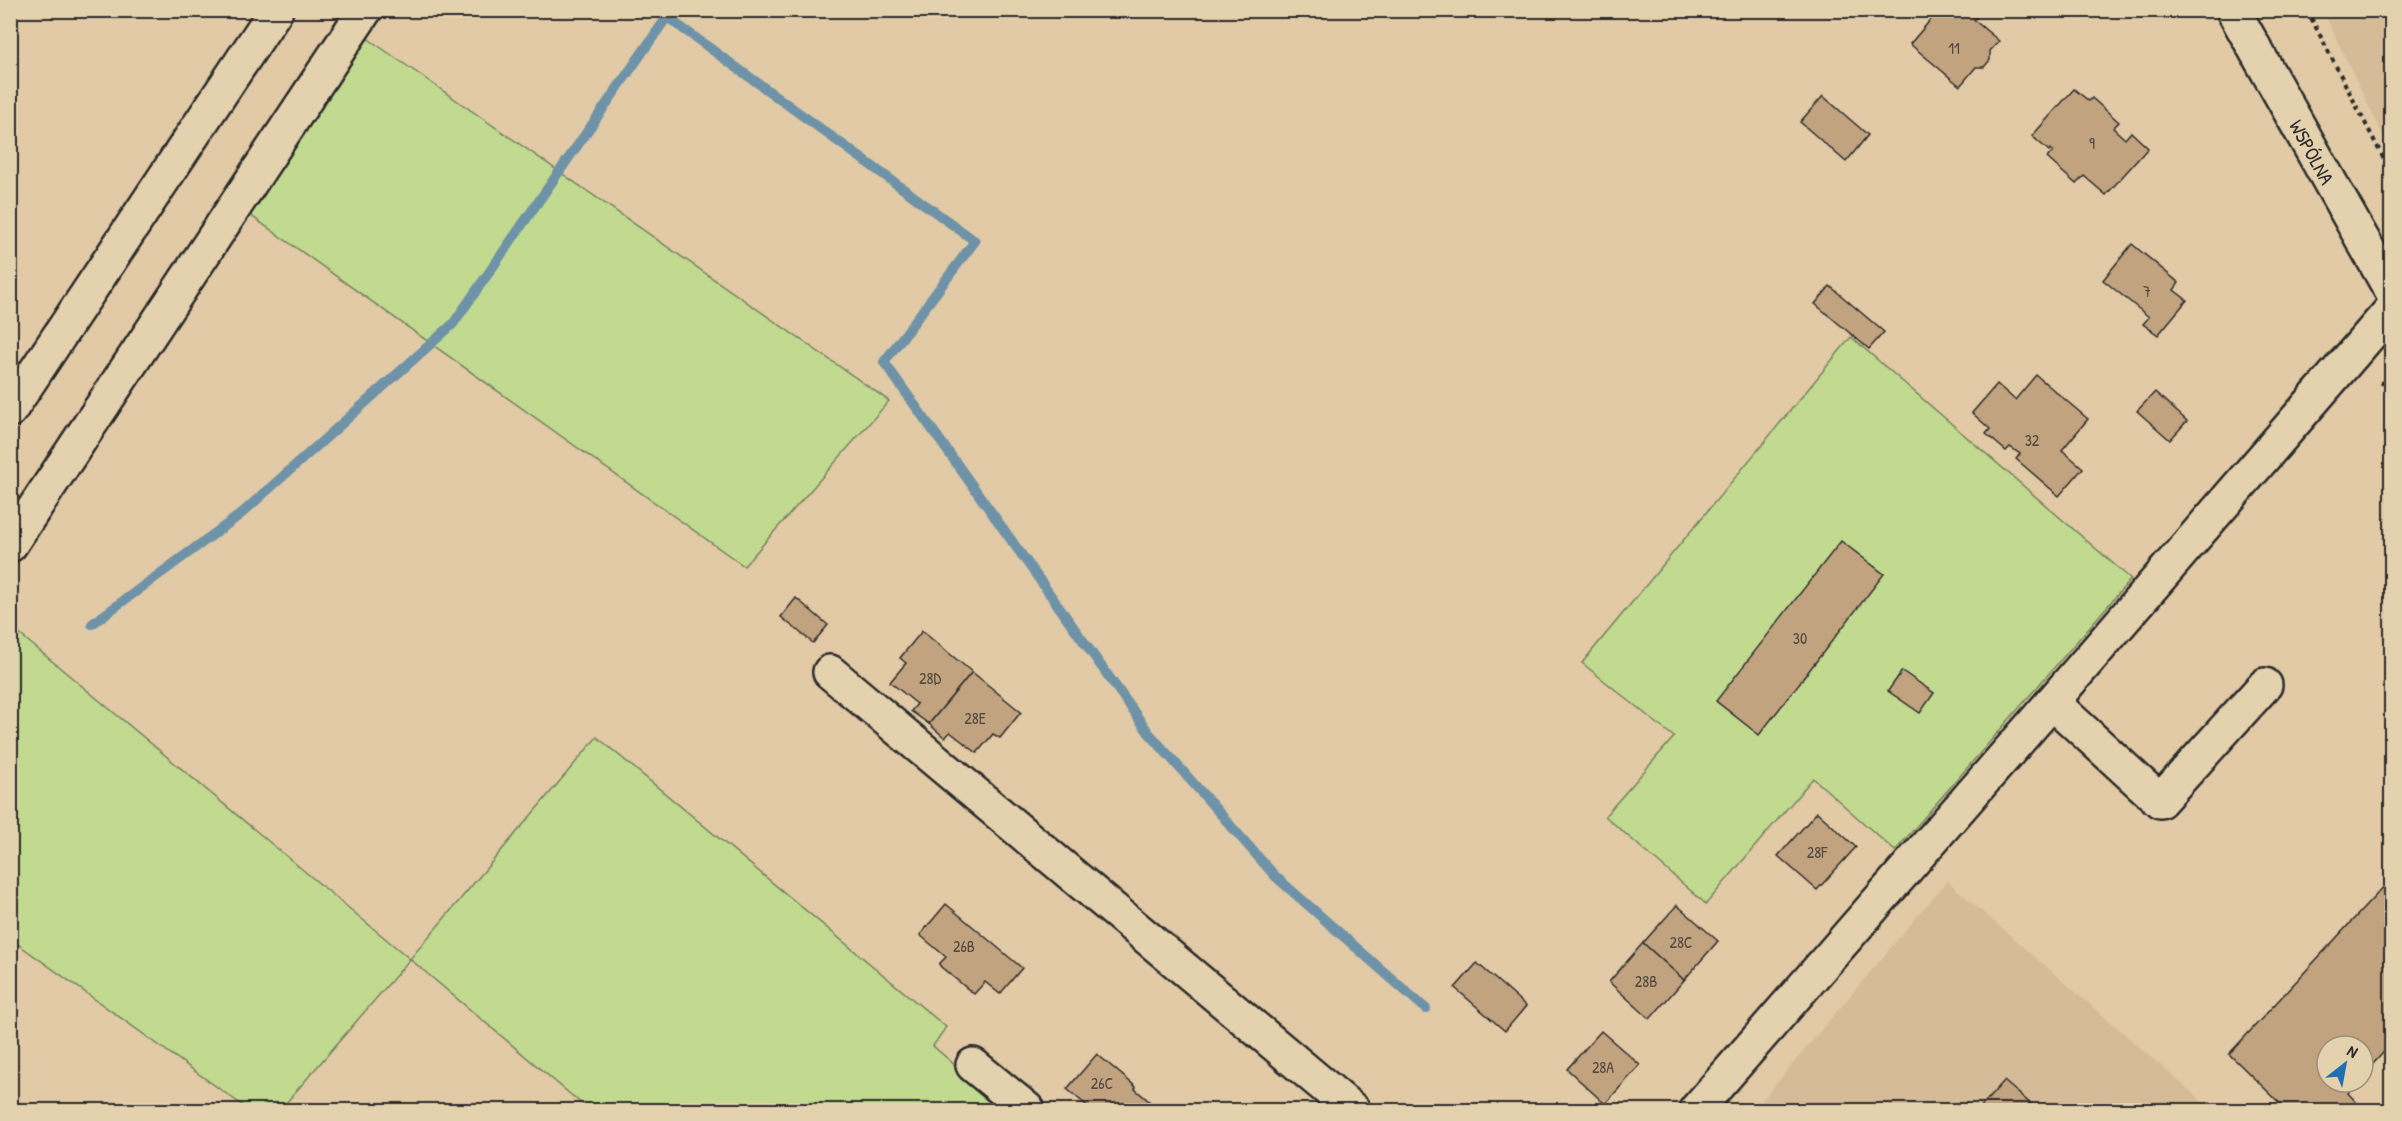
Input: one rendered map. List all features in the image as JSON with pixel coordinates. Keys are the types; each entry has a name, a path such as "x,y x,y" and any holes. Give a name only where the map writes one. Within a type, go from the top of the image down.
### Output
{"street":[{"path":"10,410 276,10"},
{"path":"10,545 365,10"},
{"name":"WSPÓLNA","path":"2233,10 2389,288"},
{"path":"1696,1110 2052,702 2389,288"},
{"path":"830,672 1353,1110"},
{"path":"2052,702 2160,801 2265,685"},
{"path":"973,1065 1028,1110"}],"path":[{"path":"2307,10 2391,175"},
{"path":"2391,377 2382,383 2391,398"}],"shaded area":[{"path":"2323,11 2391,11 2391,152"},
{"path":"1947,881 2212,1110 1754,1110"}],"green space":[{"path":"367,38 889,401 744,566 250,215"},
{"path":"1851,337 2131,579 1895,851 1813,778 1706,904 1605,816 1674,737 1582,663"},
{"path":"11,627 410,959 280,1110 249,1110 11,939"},
{"path":"597,737 946,1027 933,1046 1007,1110 589,1110 410,959"}],"building":[{"path":"1939,10 1982,10 1974,20 1999,41 1990,51 1990,60 1984,67 1976,67 1960,86 1910,44"},
{"path":"2074,89 2089,101 2092,98 2119,122 2113,128 2125,139 2131,132 2148,148 2106,195 2084,176 2076,184 2047,158 2053,151 2051,149 2049,151 2032,136"},
{"path":"1823,96 1868,135 1846,162 1800,122"},
{"path":"2132,244 2179,283 2174,290 2187,300 2158,335 2143,324 2149,317 2103,280"},
{"path":"1830,286 1884,332 1869,349 1815,304"},
{"path":"2036,375 2088,419 2062,450 2083,468 2059,496 2016,459 2020,454 2010,447 2006,451 1986,434 1990,429 1972,413 1997,384 2015,400"},
{"path":"2155,392 2187,421 2170,440 2137,411"},
{"path":"1841,541 1884,574 1759,735 1716,701"},
{"path":"796,598 828,625 813,643 781,617"},
{"path":"922,631 972,672 929,724 911,711 917,704 890,682 906,663 900,658"},
{"path":"1902,671 1934,693 1920,713 1888,691"},
{"path":"972,672 1021,712 1000,738 993,734 977,753 950,732 945,738 929,724"},
{"path":"1817,812 1856,847 1817,890 1778,856"},
{"path":"2392,876 2392,1043 2375,1062 2375,1034 2315,1034 2315,1094 2349,1094 2357,1103 2350,1110 2287,1110 2229,1054"},
{"path":"946,904 1022,968 1000,994 985,982 974,994 941,967 939,964 946,957 920,935"},
{"path":"1677,905 1718,941 1684,980 1643,943"},
{"path":"1643,943 1684,980 1650,1019 1609,982"},
{"path":"1477,963 1526,1006 1505,1031 1455,988"},
{"path":"1601,1031 1640,1065 1605,1104 1567,1069"},
{"path":"1097,1054 1157,1108 1155,1110 1092,1110 1067,1089"},
{"path":"2004,1081 2038,1110 1978,1110"}],"waterway":[{"path":"673,10 667,17 975,241 884,362 1149,733 1275,876 1426,1009"},
{"path":"92,624 241,514 453,324 667,17"}]}
